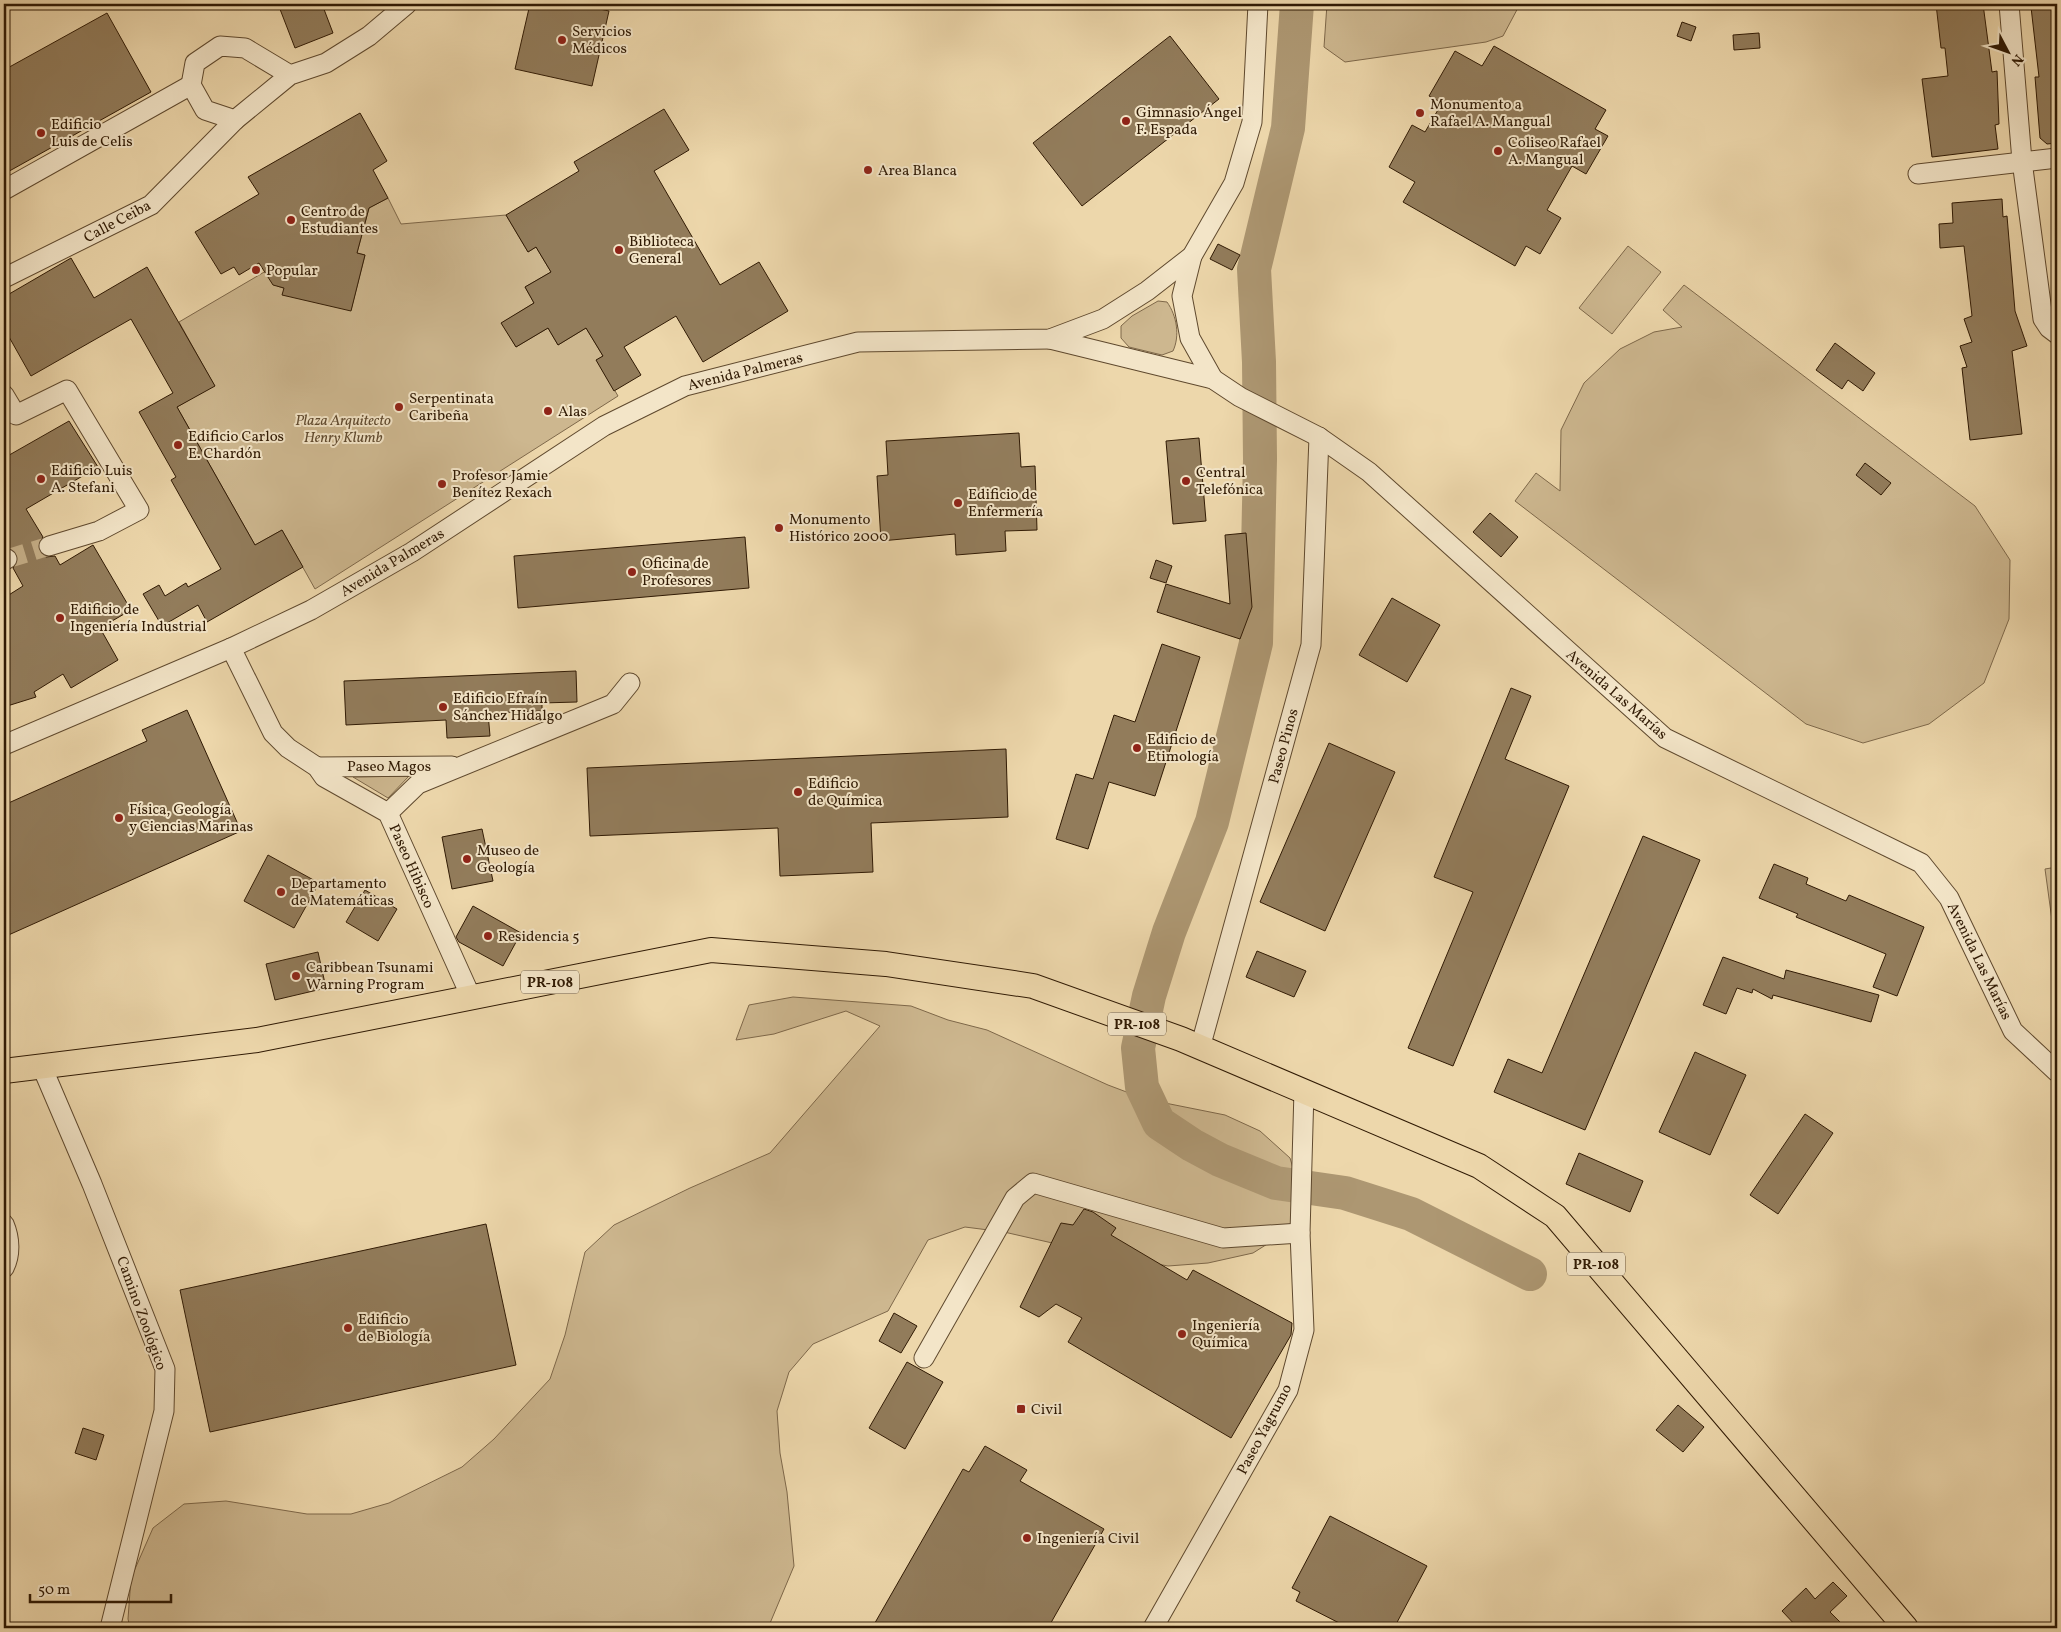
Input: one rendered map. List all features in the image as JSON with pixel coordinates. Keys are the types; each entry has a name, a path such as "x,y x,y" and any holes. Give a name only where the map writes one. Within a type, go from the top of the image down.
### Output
{"main road":[{"name":"PR-108","path":"4,1071 256,1040 711,950 886,964 1033,986 1190,1044 1304,1090 1479,1166 1555,1216 1906,1628"}],"street":[{"path":"235,120 205,110 191,85 195,63 220,46 245,48 290,75 326,63 369,36 407,4"},
{"name":"Avenida Palmeras","path":"1213,380 1190,338 1182,296 1192,256 1234,183 1252,122 1258,4"},
{"path":"2009,4 2022,161 2043,319 2049,328 2057,334"},
{"name":"Calle Ceiba","path":"4,278 151,205 235,120 290,75"},
{"path":"4,190 191,85"},
{"path":"1918,174 2057,158"},
{"name":"Avenida Palmeras","path":"4,745 231,648 311,610 412,552 604,426 685,386 858,342 1050,338 1103,319 1147,291 1192,256"},
{"path":"1050,338 1213,380"},
{"name":"Avenida Las Marías","path":"1213,380 1240,397 1319,437 1369,472 1665,738 1921,863 1949,898 2014,1031 2057,1072"},
{"path":"4,395 16,415 67,390 139,510 99,531 49,546"},
{"name":"Paseo Pinos","path":"1190,1044 1311,645 1319,437"},
{"name":"Paseo Hibisco","path":"231,648 273,733 288,748 317,767 324,777 388,814 471,998"},
{"name":"Paseo Magos","path":"388,814 418,784 613,704 630,683"},
{"name":"Paseo Magos","path":"317,767 461,766"},
{"name":"Camino Zoológico","path":"42,1067 92,1184 165,1369 164,1411 110,1628"},
{"name":"Paseo Yagrumo","path":"1153,1628 1288,1390 1304,1330 1300,1233 1304,1090"},
{"path":"924,1358 1015,1198 1033,1183 1223,1238 1300,1233"},
{"path":"4,1224 8,1233 9,1249 4,1268"}],"green space":[{"path":"1327,4 1520,4 1503,36 1486,42 1345,62 1324,47"},
{"name":"Plaza Arquitecto Henry Klumb","path":"388,198 401,224 506,215 528,252 536,247 551,272 525,287 534,303 502,323 516,347 548,328 558,345 586,328 603,356 597,360 618,396 315,589 282,530 255,545 177,407 214,385 179,322 283,261 277,286 351,310 365,255 357,253 369,208"},
{"path":"1628,246 1661,272 1612,334 1579,308"},
{"path":"1684,285 1975,506 2010,560 2009,619 1984,683 1929,724 1863,743 1806,724 1515,501 1536,473 1560,491 1561,430 1584,383 1620,349 1654,332 1682,327 1663,310"},
{"path":"1158,301 1167,302 1173,313 1177,333 1173,351 1162,355 1129,347 1121,338 1121,326 1132,316"},
{"path":"409,776 388,798 353,777"},
{"path":"2057,867 2057,957 2045,869"},
{"path":"793,997 911,1006 948,1020 987,1030 1108,1085 1145,1099 1225,1115 1260,1131 1290,1158 1301,1195 1288,1231 1253,1253 1208,1263 1168,1266 1083,1250 1004,1232 965,1227 928,1240 888,1311 813,1344 789,1372 777,1411 780,1453 787,1492 794,1566 768,1628 130,1628 128,1619 131,1578 153,1528 184,1504 226,1501 307,1514 351,1514 389,1503 462,1467 494,1439 550,1379 565,1335 585,1252 614,1225 690,1188 770,1153 880,1026 846,1011 774,1034 736,1040 749,1005"}],"building":[{"path":"278,4 322,4 333,33 295,48"},
{"name":"Servicios Médicos","path":"530,4 577,4 609,11 592,86 515,69"},
{"path":"1936,4 1983,4 1992,72 1997,71 1999,124 1995,125 1998,149 1932,157 1922,79 1948,76 1945,48 1941,48"},
{"path":"2057,4 2057,143 2047,144 2040,138 2035,77 2039,77 2031,7"},
{"name":"Edificio Luis de Celis","path":"107,13 151,92 4,174 4,70"},
{"path":"1682,22 1696,27 1691,41 1677,36"},
{"path":"1759,33 1760,48 1734,50 1733,35"},
{"name":"Gimnasio Ángel F. Espada","path":"1170,36 1219,99 1082,206 1033,143"},
{"name":"Coliseo Rafael A. Mangual","path":"1494,46 1606,110 1595,129 1608,136 1586,174 1572,166 1547,210 1561,218 1540,254 1526,246 1515,266 1403,202 1415,182 1389,167 1412,125 1425,132 1442,103 1429,96 1455,51 1482,66"},
{"name":"Biblioteca General","path":"664,109 689,150 654,171 720,285 759,262 788,311 703,362 676,316 624,347 641,375 614,391 596,360 603,356 586,328 558,345 548,328 516,347 501,323 534,303 525,287 551,272 536,247 528,252 506,215 579,171 574,162"},
{"name":"Centro de Estudiantes","path":"360,113 387,161 373,170 388,198 369,208 357,253 365,255 351,311 282,295 284,288 273,285 259,263 239,275 234,267 221,274 195,232 259,194 248,177"},
{"path":"2002,199 2003,217 2007,216 2015,311 2027,346 2012,351 2022,434 1970,440 1962,368 1967,367 1960,346 1972,342 1964,319 1972,316 1964,246 1940,248 1939,224 1953,223 1952,203"},
{"path":"1218,244 1240,255 1232,270 1210,259"},
{"name":"Edificio Carlos E. Chardón","path":"71,258 94,298 147,267 215,386 177,407 255,545 282,530 303,567 207,622 198,605 162,626 143,594 159,585 165,596 186,583 188,587 221,569 171,480 176,477 139,412 173,393 131,319 31,376 4,328 4,297"},
{"path":"1835,343 1875,373 1863,391 1848,380 1842,389 1816,370"},
{"path":"69,421 98,467 26,509 43,537 38,543 38,550 46,557 55,556 60,565 93,545 131,610 100,628 118,660 71,688 63,674 34,692 36,697 4,707 4,598 23,586 13,568 18,562 17,555 10,548 4,548 4,458"},
{"name":"Edificio de Enfermería","path":"1019,433 1021,467 1035,466 1037,530 1005,531 1006,551 956,555 955,534 881,541 877,476 888,475 886,441"},
{"name":"Central Telefónica","path":"1199,438 1206,521 1173,524 1166,441"},
{"path":"1865,463 1891,483 1881,495 1856,475"},
{"path":"1490,513 1518,537 1501,557 1473,532"},
{"path":"1246,533 1252,607 1240,639 1157,612 1166,584 1230,604 1225,535"},
{"name":"Oficina de Profesores","path":"745,537 749,588 518,608 514,556"},
{"path":"1156,560 1172,566 1166,583 1150,578"},
{"path":"1392,598 1440,625 1407,682 1359,655"},
{"name":"Edificio de Etimología","path":"1162,644 1200,657 1155,796 1109,782 1088,849 1056,839 1076,774 1093,779 1114,715 1135,722"},
{"name":"Edificio Efraín Sánchez Hidalgo","path":"576,671 577,702 542,703 542,711 488,713 490,736 447,738 446,720 346,725 344,681"},
{"path":"1511,688 1531,696 1505,759 1569,786 1453,1066 1408,1048 1473,892 1434,877"},
{"name":"Física, Geología y Ciencias Marinas","path":"187,710 241,831 4,937 4,805 147,741 142,730"},
{"path":"1329,743 1395,772 1325,931 1260,902"},
{"name":"Edificio de Química","path":"1006,749 1008,817 871,823 873,872 780,876 778,828 590,836 587,768"},
{"name":"Museo de Geología","path":"482,829 493,881 452,889 442,837"},
{"path":"1643,836 1700,860 1585,1130 1494,1092 1508,1059 1542,1073"},
{"name":"Departamento de Matemáticas","path":"268,855 319,883 294,928 244,901"},
{"path":"1774,864 1808,878 1806,884 1846,901 1849,895 1924,927 1897,996 1873,987 1886,954 1796,917 1798,914 1759,898"},
{"path":"365,890 397,909 378,941 346,922"},
{"name":"Residencia 5","path":"473,906 521,933 503,966 459,942 456,937"},
{"path":"1257,951 1306,971 1294,997 1246,977"},
{"name":"Caribbean Tsunami Warning Program","path":"318,952 326,988 275,1000 266,964"},
{"path":"1723,957 1784,979 1786,970 1879,995 1871,1022 1773,995 1772,999 1753,989 1752,993 1737,988 1726,1014 1703,1005"},
{"path":"1695,1052 1746,1075 1710,1155 1659,1132"},
{"path":"1805,1114 1833,1133 1778,1214 1750,1195"},
{"path":"1579,1153 1643,1181 1630,1212 1566,1184"},
{"name":"Ingeniería Química","path":"1084,1209 1093,1212 1116,1228 1111,1235 1187,1280 1193,1270 1292,1323 1291,1335 1231,1438 1068,1342 1082,1318 1056,1304 1039,1317 1020,1307 1061,1223 1073,1225"},
{"name":"Edificio de Biología","path":"486,1224 516,1365 210,1432 180,1290"},
{"path":"894,1313 917,1326 901,1353 879,1341"},
{"path":"907,1362 943,1382 905,1449 869,1428"},
{"path":"1678,1405 1704,1427 1683,1452 1656,1430"},
{"path":"83,1428 104,1435 96,1460 75,1453"},
{"name":"Ingeniería Civil","path":"985,1446 1027,1470 1020,1481 1104,1529 1048,1628 872,1628 963,1469 969,1472"},
{"path":"1330,1516 1427,1566 1394,1628 1349,1628 1296,1601 1300,1592 1292,1588"},
{"path":"1833,1582 1847,1596 1830,1612 1846,1628 1798,1628 1782,1611 1806,1588 1815,1599"}],"waterway":[{"path":"1297,4 1288,128 1254,269 1259,362 1260,459 1256,643 1212,822 1169,932 1149,996 1138,1048 1142,1087 1159,1123 1192,1145 1220,1160 1276,1183 1345,1193 1411,1214 1530,1274"}],"tunnel":[{"path":"7,559 49,546"}],"place":[{"name":"Servicios Médicos","path":"562,40"},
{"name":"Monumento a Rafael A. Mangual","path":"1420,113"},
{"name":"Gimnasio Ángel F. Espada","path":"1126,121"},
{"name":"Edificio Luis de Celis","path":"41,133"},
{"name":"Coliseo Rafael A. Mangual","path":"1498,151"},
{"name":"Area Blanca","path":"868,170"},
{"name":"Centro de Estudiantes","path":"291,220"},
{"name":"Biblioteca General","path":"619,250"},
{"name":"Popular","path":"256,270"},
{"name":"Serpentinata Caribeña","path":"399,407"},
{"name":"Alas","path":"548,411"},
{"name":"Edificio Carlos E. Chardón","path":"178,445"},
{"name":"Edificio Luis A. Stefani","path":"41,479"},
{"name":"Central Telefónica","path":"1186,481"},
{"name":"Profesor Jamie Benítez Rexach","path":"442,484"},
{"name":"Edificio de Enfermería","path":"958,503"},
{"name":"Monumento Histórico 2000","path":"779,528"},
{"name":"Oficina de Profesores","path":"632,572"},
{"name":"Edificio de Ingeniería Industrial","path":"60,618"},
{"name":"Edificio Efraín Sánchez Hidalgo","path":"443,707"},
{"name":"Edificio de Etimología","path":"1137,748"},
{"name":"Edificio de Química","path":"798,792"},
{"name":"Física, Geología y Ciencias Marinas","path":"119,818"},
{"name":"Museo de Geología","path":"467,859"},
{"name":"Departamento de Matemáticas","path":"281,892"},
{"name":"Residencia 5","path":"488,936"},
{"name":"Caribbean Tsunami Warning Program","path":"296,976"},
{"name":"Edificio de Biología","path":"348,1328"},
{"name":"Ingeniería Química","path":"1182,1334"},
{"name":"Civil","path":"1021,1409"},
{"name":"Ingeniería Civil","path":"1027,1538"}]}
